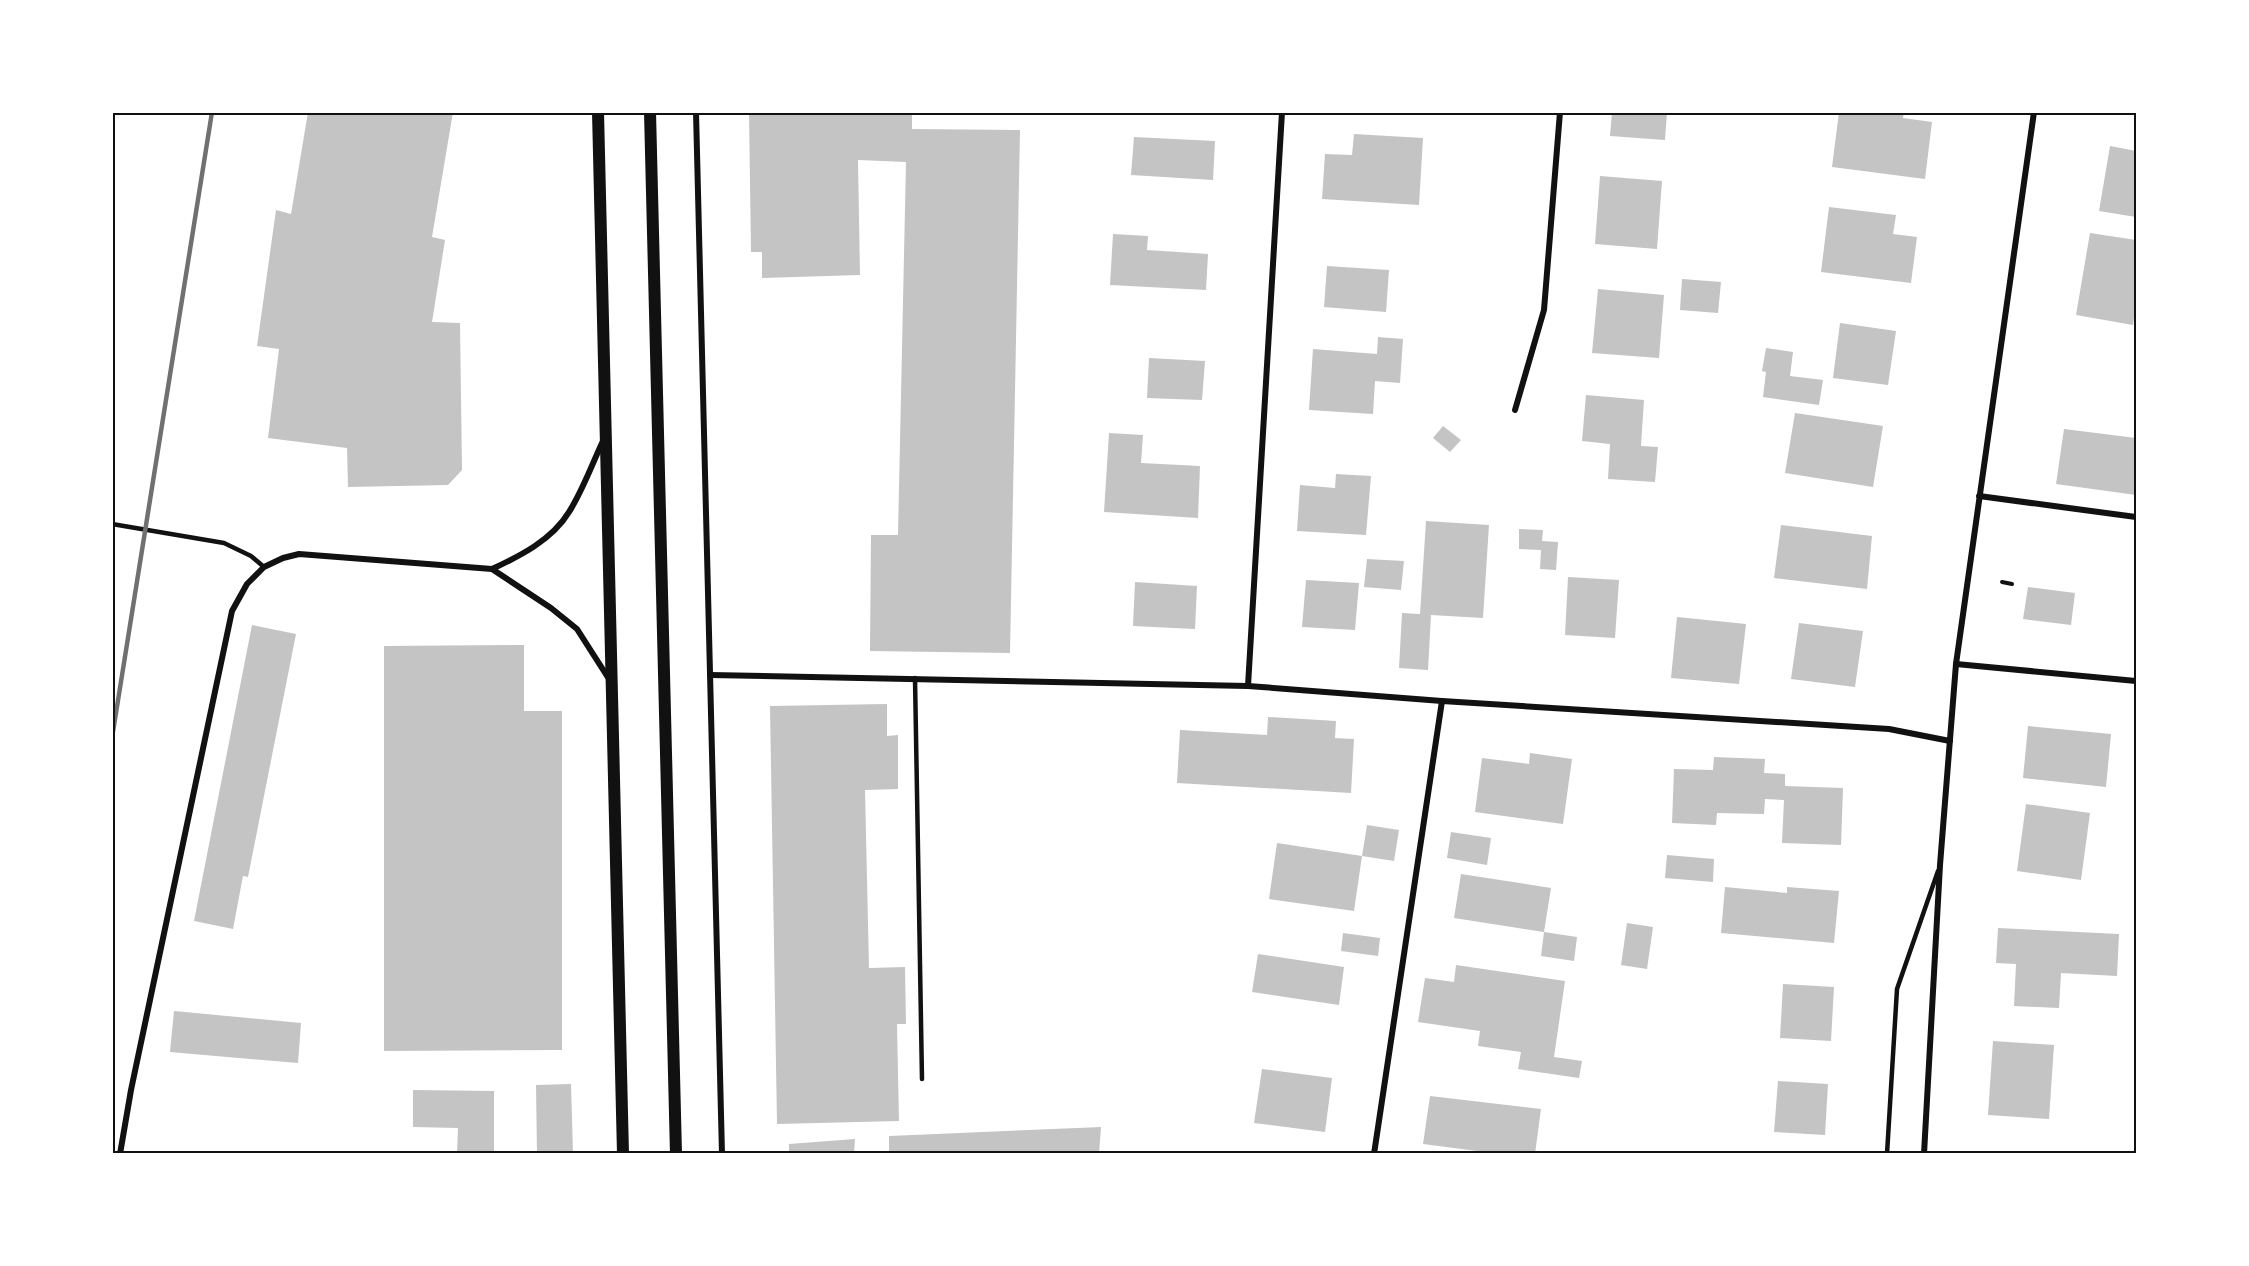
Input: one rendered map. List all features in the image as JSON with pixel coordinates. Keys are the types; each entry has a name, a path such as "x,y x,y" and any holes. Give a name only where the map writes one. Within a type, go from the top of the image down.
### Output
{"main road":[{"path":"598,112 623,1154"},
{"path":"650,112 676,1154"}],"street":[{"path":"696,112 722,1154"},
{"path":"1248,686 1282,112"},
{"path":"1515,410 1544,310 1560,112"},
{"path":"1924,1154 1940,865 1956,664 2034,112"},
{"path":"492,569 523,554 547,536 568,514 605,438"},
{"path":"1978,496 2136,517"},
{"path":"120,1154 136,1067 232,611 247,584 264,567 300,554 492,569 552,608 577,628 612,685"},
{"path":"1956,664 2136,681"},
{"path":"710,675 1248,686 1442,701 1889,729 1950,741"},
{"path":"1374,1154 1442,701"}],"lane":[{"path":"112,524 208,539 237,548 264,567"},
{"path":"915,678 922,1079"},
{"path":"1887,1154 1897,989 1940,865"}],"path":[{"path":"112,118 114,112"},
{"path":"2002,582 2012,584"}],"building":[{"path":"308,112 453,112 432,237 445,240 432,322 460,323 462,470 448,485 348,487 347,448 268,438 279,349 257,346 276,210 291,214"},
{"path":"749,112 912,114 912,129 1020,130 1010,653 870,651 871,535 898,535 906,162 858,160 860,275 762,278 762,252 751,252"},
{"path":"1612,112 1667,112 1665,140 1610,136"},
{"path":"1839,112 1904,112 1903,118 1932,122 1925,179 1832,167"},
{"path":"1354,134 1423,138 1419,205 1322,199 1325,154 1352,155"},
{"path":"1134,137 1215,141 1213,180 1131,175"},
{"path":"2110,146 2136,151 2136,217 2099,211"},
{"path":"1600,176 1662,181 1657,249 1595,244"},
{"path":"1829,207 1896,215 1893,234 1917,237 1911,283 1821,272"},
{"path":"2090,233 2136,240 2136,301 2133,325 2076,315"},
{"path":"1113,234 1148,236 1147,250 1208,254 1206,290 1110,285"},
{"path":"1327,266 1389,270 1386,312 1324,307"},
{"path":"1682,279 1721,282 1718,313 1680,310"},
{"path":"1598,289 1664,295 1659,358 1592,353"},
{"path":"1840,323 1896,331 1888,385 1833,378"},
{"path":"1378,337 1403,339 1400,383 1375,381 1373,414 1309,410 1313,349 1377,354"},
{"path":"1766,348 1793,352 1790,376 1823,380 1819,405 1763,397 1766,372 1762,371"},
{"path":"1149,358 1205,361 1202,400 1147,398"},
{"path":"1586,395 1644,400 1641,446 1658,447 1655,482 1608,479 1610,444 1582,441"},
{"path":"1795,413 1883,426 1873,487 1785,473"},
{"path":"1443,426 1461,440 1450,452 1433,438"},
{"path":"2064,429 2136,438 2136,495 2056,484"},
{"path":"1109,433 1143,435 1141,463 1200,466 1198,518 1104,512"},
{"path":"1336,474 1371,476 1366,535 1297,531 1300,485 1335,488"},
{"path":"1426,521 1489,525 1483,618 1431,615 1428,670 1399,668 1402,613 1420,614"},
{"path":"1781,525 1872,536 1867,589 1774,578"},
{"path":"1519,529 1543,530 1542,541 1558,542 1556,570 1540,569 1541,550 1519,549"},
{"path":"1367,559 1404,561 1401,590 1364,587"},
{"path":"1568,577 1619,580 1615,638 1565,635"},
{"path":"1306,580 1359,583 1355,630 1302,627"},
{"path":"1135,582 1197,586 1195,629 1133,626"},
{"path":"2028,587 2075,593 2071,625 2023,619"},
{"path":"1677,617 1746,624 1739,684 1671,678"},
{"path":"1799,623 1863,631 1855,687 1791,679"},
{"path":"252,625 296,634 248,877 243,876 233,929 194,921"},
{"path":"524,645 524,711 562,711 562,1050 384,1051 384,646"},
{"path":"887,704 887,736 898,735 898,789 865,790 869,968 905,967 906,1024 897,1024 899,1121 777,1124 770,706"},
{"path":"1268,717 1336,721 1335,738 1354,739 1351,793 1177,783 1180,730 1267,735"},
{"path":"2028,726 2111,734 2106,787 2023,778"},
{"path":"1530,753 1572,759 1563,824 1475,812 1482,758 1529,764"},
{"path":"1714,757 1765,759 1764,773 1785,774 1785,786 1843,788 1841,845 1782,843 1784,800 1765,799 1764,814 1717,813 1716,825 1672,823 1674,769 1713,770"},
{"path":"2026,804 2090,813 2081,880 2017,871"},
{"path":"1367,825 1399,830 1394,861 1362,856"},
{"path":"1451,832 1491,838 1487,865 1447,858"},
{"path":"1277,843 1362,856 1354,911 1269,899"},
{"path":"1667,855 1714,859 1713,882 1665,878"},
{"path":"1461,874 1551,888 1544,932 1454,918"},
{"path":"1725,887 1787,893 1787,887 1839,891 1834,943 1721,933"},
{"path":"1627,923 1653,927 1647,969 1621,965"},
{"path":"1998,928 2119,934 2117,976 2061,973 2059,1008 2014,1006 2016,964 1996,963"},
{"path":"1544,932 1577,937 1574,961 1541,956"},
{"path":"1343,933 1380,938 1378,956 1341,951"},
{"path":"1258,954 1344,967 1339,1005 1252,992"},
{"path":"1456,965 1565,981 1554,1057 1582,1061 1579,1078 1518,1069 1521,1052 1478,1046 1480,1031 1418,1022 1425,978 1454,982"},
{"path":"1783,984 1834,987 1831,1041 1780,1038"},
{"path":"174,1011 301,1023 298,1063 170,1052"},
{"path":"1993,1041 2054,1045 2049,1119 1988,1115"},
{"path":"1262,1069 1332,1078 1325,1132 1254,1123"},
{"path":"1778,1081 1828,1084 1825,1135 1774,1132"},
{"path":"571,1084 573,1154 537,1154 536,1085"},
{"path":"413,1090 494,1091 494,1154 457,1154 458,1128 413,1127"},
{"path":"1430,1096 1541,1109 1535,1154 1500,1154 1423,1144"},
{"path":"1101,1127 1099,1154 889,1154 889,1136"},
{"path":"855,1139 854,1154 789,1154 789,1144"}],"railway":[{"path":"112,738 212,112"}]}
